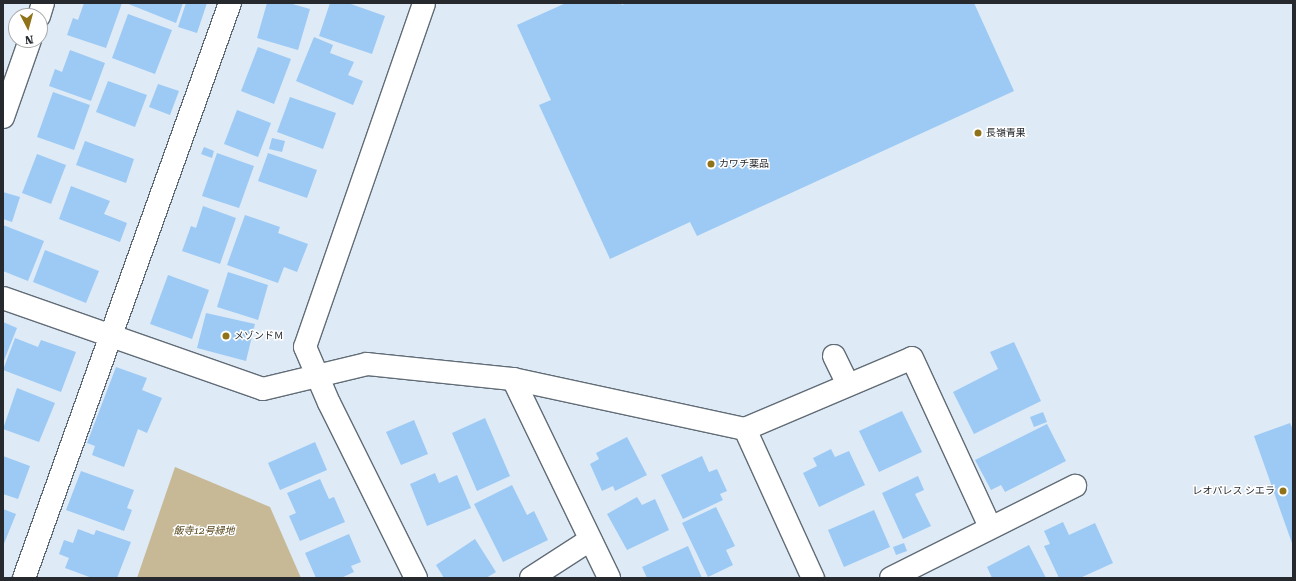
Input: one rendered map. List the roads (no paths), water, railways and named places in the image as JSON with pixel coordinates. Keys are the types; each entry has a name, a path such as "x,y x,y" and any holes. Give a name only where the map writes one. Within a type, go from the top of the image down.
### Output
{"street":[{"path":"24,578 230,3"},
{"path":"416,578 318,378 305,347 424,3"},
{"path":"3,117 27,48"},
{"path":"3,298 263,389 318,378 367,364 513,379 745,429 912,358 990,527"},
{"path":"834,356 848,385"},
{"path":"513,379 609,578"},
{"path":"745,429 813,578"},
{"path":"891,578 990,527 1076,486"},
{"path":"530,578 590,540"}],"place":[{"name":"長嶺青果","path":"978,133"},
{"name":"カワチ薬品","path":"711,164"},
{"name":"メゾンドＭ","path":"226,336"},
{"name":"レオパレス シエラ","path":"1283,491"}],"park label":[{"name":"飯寺12号緑地","path":"204,531"}]}
